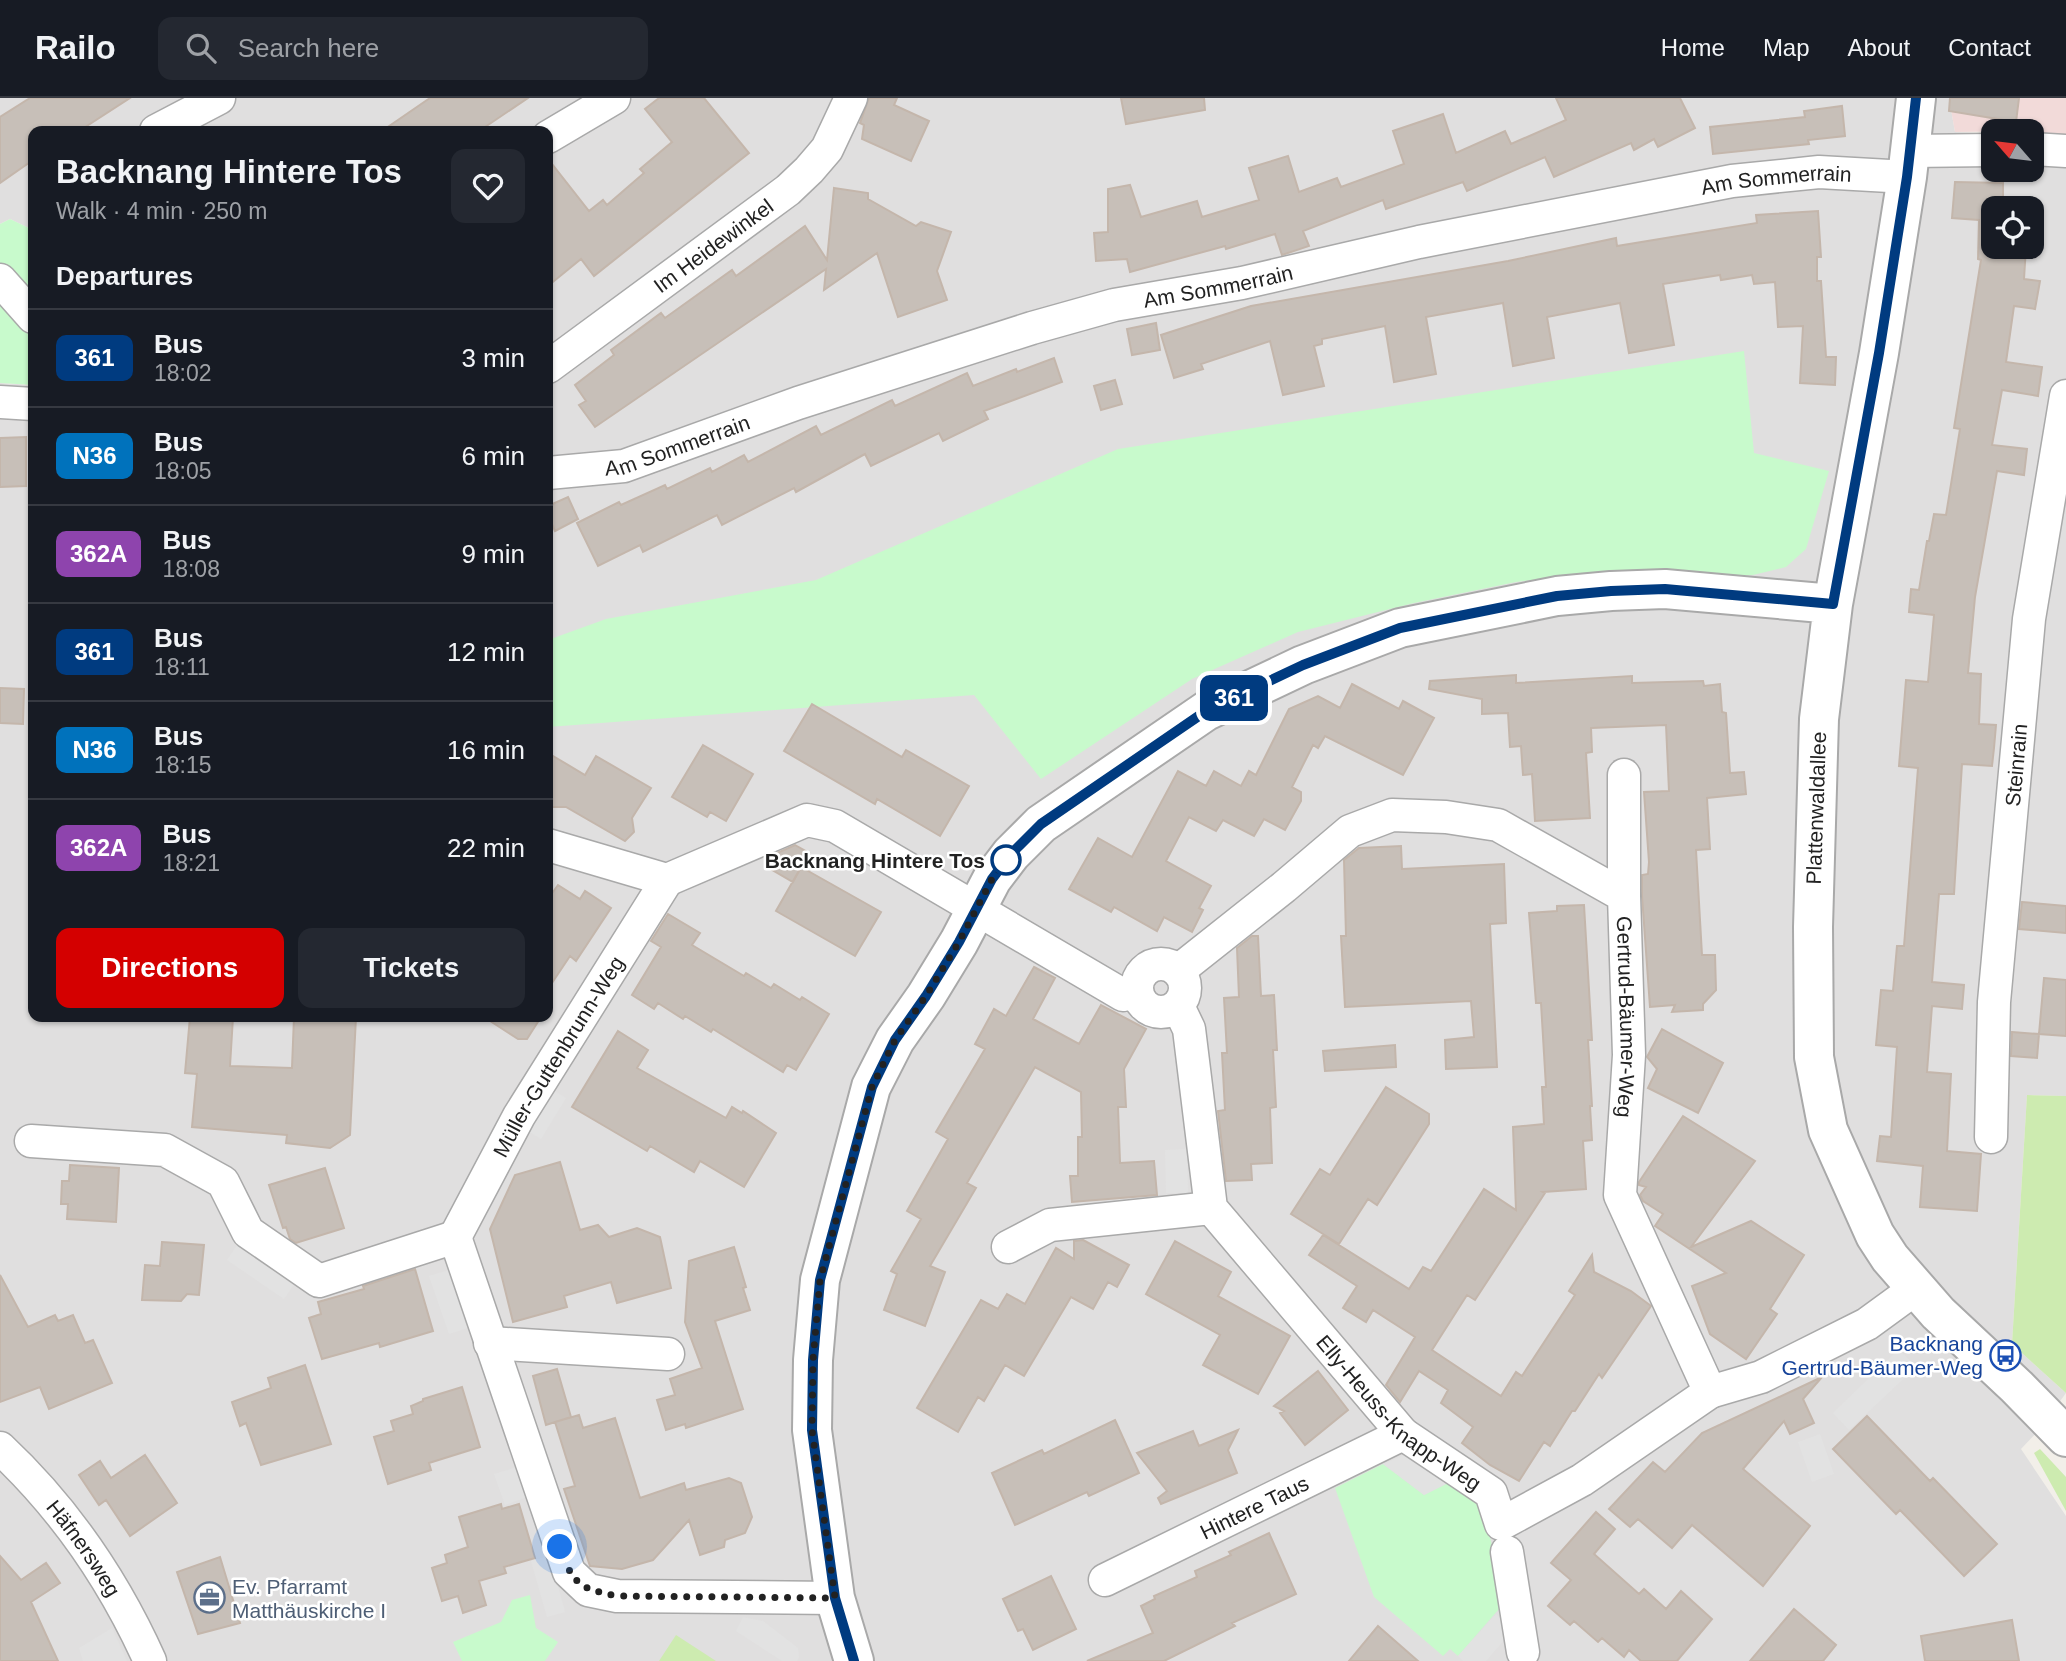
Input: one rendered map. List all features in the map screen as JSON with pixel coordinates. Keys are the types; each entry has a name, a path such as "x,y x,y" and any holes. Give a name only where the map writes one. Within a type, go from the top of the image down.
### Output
{"street":[{"path":"166,126 219,98"},
{"path":"553,135 614,98"},
{"name":"Im Heidewinkel","path":"553,363 788,190 827,149 851,98"},
{"name":"Plattenwaldallee","path":"1916,98 1879,353 1833,604 1819,719 1813,927 1814,1057 1828,1130 1875,1235 1890,1258 1915,1289 2066,1437"},
{"path":"2044,150 2066,151"},
{"path":"1908,164 1981,152"},
{"name":"Am Sommerrain","path":"553,472 624,466 798,403 1032,328 1114,305 1242,283 1419,242 1732,181 1908,164"},
{"path":"0,280 28,311"},
{"name":"Steinrain","path":"1991,1137 1994,1002 2029,619 2066,397"},
{"path":"0,402 28,404"},
{"path":"854,1661 835,1598 812,1430 813,1360 820,1280 872,1087 895,1040 926,996 959,942 992,879 1011,854 1041,824 1206,711 1303,665 1400,628 1557,596 1611,591 1665,589 1833,604"},
{"name":"Gertrud-Bäumer-Weg","path":"1624,775 1624,896 1629,1055 1620,1195 1710,1392"},
{"name":"Gertrud-Bäumer-Weg","path":"1178,971 1350,831 1392,815 1446,817 1498,825 1624,896"},
{"path":"553,846 667,880 807,820 835,826 1123,995 1137,991"},
{"name":"Müller-Guttenbrunn-Weg","path":"455,1237 519,1116 667,880"},
{"path":"1165,964 1178,971 1185,985 1178,1006 1164,1013 1149,1009 1139,998 1137,991 1140,976 1150,966 1165,964"},
{"path":"1008,1247 1050,1225 1211,1208 1189,1029 1178,1006"},
{"path":"31,1141 165,1150 223,1182 248,1232 318,1280 455,1237 569,1572 588,1590 617,1596 835,1598"},
{"name":"Elly-Heuss-Knapp-Weg","path":"1211,1208 1403,1434 1430,1462 1490,1493 1501,1524 1582,1480 1710,1392"},
{"path":"1710,1392 1761,1377 1843,1336 1871,1321 1915,1289"},
{"path":"490,1343 668,1354"},
{"name":"Hintere Taus","path":"1105,1580 1403,1434"},
{"name":"Häfnersweg","path":"0,1448 66,1518 105,1576 150,1661"},
{"path":"1507,1552 1524,1658"}],"shaded area":[{"path":"0,98 1949,98 1955,132 1981,133 1981,182 2044,182 2044,135 2066,136 2066,1096 2027,1095 2012,1344 2066,1393 2039,1430 2021,1449 2066,1516 2066,1661 0,1661 0,383 28,385 28,1022 553,1022 553,126 28,126 28,228 10,219 0,224"},
{"path":"1949,98 2066,98 2066,136 2044,135 2044,119 1981,119 1981,132 1955,132"},
{"path":"546,1086 566,1098 541,1139 521,1127"},
{"path":"1187,1149 1188,1193 1166,1193 1165,1150"},
{"path":"240,1241 297,1280 284,1299 227,1260"},
{"path":"452,1269 471,1327 449,1334 429,1276"},
{"path":"1899,1349 1916,1367 1849,1430 1833,1413"},
{"path":"1820,1434 1834,1474 1812,1482 1798,1442"},
{"path":"1407,1454 1448,1483 1424,1495 1383,1464"},
{"path":"517,1467 527,1497 505,1505 494,1474"},
{"path":"550,1556 565,1612 547,1617 531,1561"},
{"path":"1496,1614 1513,1630 1486,1661 1463,1661 1458,1656"},
{"path":"743,1617 763,1621 798,1648 797,1661 782,1661 736,1631"},
{"path":"112,1628 127,1661 83,1661 79,1648"}],"green space":[{"path":"10,219 28,228 28,385 0,383 0,224"},
{"path":"1744,351 1754,453 1829,471 1806,549 1786,567 1753,575 1715,578 1618,570 1516,582 1414,603 1298,632 1192,679 1041,779 974,695 553,727 553,638 606,619 816,580 1118,449"},
{"path":"2027,1095 2066,1096 2066,1393 2012,1344"},
{"path":"2040,1449 2066,1477 2066,1511 2034,1453"},
{"path":"1383,1464 1424,1495 1448,1483 1482,1506 1506,1601 1458,1656 1450,1649 1443,1656 1374,1597 1335,1488"},
{"path":"530,1595 536,1628 558,1642 545,1661 462,1661 453,1642 501,1622 512,1600"},
{"path":"676,1635 716,1661 659,1661"}],"building":[{"path":"30,98 130,98 87,126 28,126 28,163 0,183 0,117"},
{"path":"430,98 528,98 486,126 389,126"},
{"path":"659,98 704,98 749,153 594,276 581,259 553,282 553,165 589,211 603,200 607,205 644,173 640,169 672,142 645,109"},
{"path":"869,98 897,98 894,105 929,121 911,161 862,139 864,125 860,123"},
{"path":"1121,98 1204,98 1205,110 1126,124"},
{"path":"1556,98 1680,98 1695,128 1658,147 1654,139 1634,150 1631,143 1554,177 1545,157 1467,191 1463,182 1386,209 1383,200 1303,231 1309,246 1282,255 1275,234 1130,272 1127,259 1096,261 1094,233 1108,232 1108,189 1130,185 1141,217 1197,201 1202,217 1259,200 1249,168 1288,156 1299,192 1337,178 1341,187 1404,164 1393,131 1443,114 1456,153 1505,131 1511,144 1566,120"},
{"path":"1950,98 2019,98 2016,119 1998,119 1949,111"},
{"path":"1842,106 1845,136 1808,140 1809,144 1713,154 1710,127 1805,117 1804,111"},
{"path":"1955,182 2003,183 2003,196 1981,196 1981,259 2025,259 2024,279 2040,281 2035,309 2014,306 2006,362 2042,367 2038,396 2002,390 1992,445 2027,449 2024,475 1997,471 1975,597 1968,673 1981,674 1979,724 1996,725 1992,766 1962,764 1954,894 1939,894 1932,982 1964,985 1962,1009 1932,1006 1927,1072 1951,1074 1947,1151 1981,1154 1977,1211 1920,1207 1923,1166 1877,1161 1880,1136 1891,1137 1897,1047 1876,1045 1881,990 1893,991 1897,946 1904,946 1918,768 1899,766 1906,680 1928,682 1934,615 1909,612 1911,589 1919,590 1934,514 1946,515 1960,429 1954,428 1981,260 1978,259 1979,220 1952,218"},
{"path":"834,188 868,193 868,199 916,226 921,222 951,232 937,271 947,300 898,317 877,253 824,290 826,269 595,427 579,405 586,401 575,385 614,355 611,350 661,313 665,318 732,270 736,276 805,226 827,260"},
{"path":"1818,211 1821,257 1817,257 1817,281 1821,281 1826,357 1836,357 1835,385 1800,383 1803,326 1778,327 1775,282 1754,284 1752,275 1721,280 1720,275 1663,284 1674,345 1629,353 1620,303 1547,317 1554,358 1513,366 1503,303 1426,317 1436,374 1394,382 1385,326 1322,339 1322,344 1314,346 1324,386 1283,395 1270,341 1201,364 1203,369 1174,378 1161,335 1251,306 1508,261 1616,238 1617,246 1757,223 1756,215"},
{"path":"1156,323 1160,350 1132,355 1127,329"},
{"path":"1054,358 1062,382 984,411 988,419 943,441 939,433 871,466 865,454 796,492 794,488 722,525 717,515 643,552 640,545 598,566 577,523 619,502 621,505 665,485 667,489 710,468 712,472 744,455 748,462 816,426 821,435 892,400 895,406 967,373 973,386"},
{"path":"1115,380 1122,404 1101,410 1094,386"},
{"path":"26,437 26,486 0,487 0,438"},
{"path":"568,497 578,519 555,531 553,504"},
{"path":"1516,675 1516,683 1632,676 1632,683 1703,681 1704,686 1720,684 1722,712 1726,713 1730,773 1744,772 1746,794 1707,798 1710,849 1696,850 1702,955 1715,955 1716,990 1703,1004 1703,1010 1672,1012 1675,1005 1650,1007 1642,896 1642,875 1648,874 1649,862 1644,792 1669,791 1666,725 1591,728 1592,752 1586,753 1590,818 1535,821 1532,774 1523,775 1521,746 1510,747 1508,713 1482,714 1482,699 1429,689 1430,681"},
{"path":"1352,684 1399,709 1403,701 1434,718 1403,775 1325,736 1318,748 1313,745 1292,787 1301,792 1301,801 1285,830 1264,819 1254,836 1223,820 1216,831 1189,817 1166,861 1211,886 1199,908 1203,910 1192,932 1164,917 1157,931 1114,907 1111,912 1069,889 1098,838 1132,857 1178,771 1206,786 1214,771 1241,786 1249,771 1256,775 1289,709 1318,696 1340,708"},
{"path":"0,688 24,689 23,724 0,723"},
{"path":"812,704 902,757 906,750 969,786 940,836 877,799 875,804 784,751"},
{"path":"703,745 753,774 726,821 710,812 707,817 672,797"},
{"path":"553,756 585,775 596,756 651,788 632,818 634,832 625,841 566,807 553,807"},
{"path":"795,845 809,853 793,882 769,868 777,853"},
{"path":"1401,846 1402,869 1504,864 1506,923 1490,924 1497,1067 1446,1069 1445,1040 1474,1037 1471,1001 1345,1007 1341,936 1346,936 1344,860 1359,848"},
{"path":"801,867 881,912 855,956 776,911"},
{"path":"558,885 580,899 585,891 611,908 576,961 570,956 553,982 553,892"},
{"path":"2022,902 2066,906 2066,933 2019,929"},
{"path":"1584,905 1592,1040 1588,1040 1592,1140 1583,1141 1586,1189 1543,1192 1545,1193 1475,1300 1467,1295 1432,1350 1501,1396 1516,1372 1522,1376 1575,1295 1569,1291 1592,1255 1594,1272 1631,1291 1651,1306 1602,1378 1599,1374 1550,1446 1544,1442 1519,1481 1490,1465 1462,1443 1473,1427 1441,1403 1448,1390 1419,1371 1400,1402 1386,1385 1415,1337 1373,1310 1366,1322 1343,1308 1357,1286 1309,1255 1323,1235 1409,1289 1423,1267 1431,1271 1484,1189 1516,1210 1513,1127 1544,1124 1542,1087 1546,1087 1541,1003 1536,1003 1529,913 1557,911 1557,906"},
{"path":"668,914 700,933 692,945 744,976 746,973 771,988 774,984 829,1014 796,1070 787,1065 783,1072 713,1029 711,1032 685,1016 683,1019 658,1003 654,1009 632,995 661,947 651,941"},
{"path":"1252,936 1258,936 1261,996 1274,995 1277,1050 1273,1050 1276,1107 1270,1108 1272,1163 1251,1164 1252,1180 1226,1181 1218,1111 1225,1110 1222,1053 1227,1053 1224,998 1239,997 1237,948"},
{"path":"1034,967 1055,978 1033,1019 1079,1044 1101,1005 1146,1029 1124,1069 1126,1107 1118,1107 1120,1163 1154,1161 1157,1195 1072,1202 1070,1176 1078,1176 1078,1137 1082,1137 1081,1092 1035,1067 967,1183 976,1188 930,1266 945,1272 925,1326 884,1310 897,1274 891,1271 921,1219 907,1211 948,1139 936,1132 985,1049 975,1044 994,1009 1006,1016"},
{"path":"2044,978 2066,980 2066,1036 2039,1034"},
{"path":"190,1022 233,1022 230,1066 292,1068 294,1022 356,1022 350,1135 330,1148 286,1143 287,1135 192,1127 197,1074 185,1073"},
{"path":"492,1022 538,1022 527,1039 518,1039"},
{"path":"1662,1029 1723,1063 1698,1113 1648,1088 1657,1069 1647,1057"},
{"path":"618,1031 648,1050 637,1068 726,1118 732,1107 742,1113 743,1111 776,1133 744,1187 700,1161 694,1172 650,1146 647,1151 572,1107"},
{"path":"2012,1032 2039,1034 2037,1058 2011,1056"},
{"path":"1395,1045 1396,1067 1325,1071 1323,1051"},
{"path":"1386,1087 1429,1114 1429,1124 1377,1205 1368,1199 1339,1244 1291,1214 1320,1169 1330,1175"},
{"path":"1683,1116 1755,1161 1691,1247 1751,1221 1804,1255 1770,1309 1777,1314 1746,1359 1710,1334 1692,1286 1726,1273 1655,1226 1663,1214 1643,1201 1640,1195 1646,1187 1639,1185 1639,1182"},
{"path":"560,1162 580,1230 598,1225 609,1237 637,1228 660,1237 671,1288 617,1303 611,1282 564,1296 567,1307 513,1322 490,1229 515,1175"},
{"path":"70,1165 119,1168 116,1222 67,1219 68,1204 61,1204 62,1181 69,1181"},
{"path":"325,1168 344,1228 296,1243 290,1239 286,1227 283,1228 269,1185"},
{"path":"1083,1240 1129,1265 1117,1287 1108,1282 1093,1309 1071,1297 1024,1376 1005,1365 984,1401 978,1397 958,1432 917,1408 981,1300 998,1309 1007,1294 1025,1304 1056,1248 1074,1259 1074,1241"},
{"path":"1175,1241 1231,1272 1218,1296 1290,1336 1258,1394 1203,1365 1220,1335 1146,1294"},
{"path":"162,1242 204,1245 199,1295 187,1294 181,1301 142,1300 145,1265 160,1266"},
{"path":"734,1247 750,1310 715,1321 743,1409 686,1428 685,1424 666,1430 657,1400 675,1395 670,1379 702,1368 685,1322 689,1261"},
{"path":"415,1269 433,1331 380,1347 379,1343 322,1359 309,1318 321,1314 318,1302 364,1289 363,1286"},
{"path":"0,1275 28,1327 55,1315 58,1321 73,1315 85,1343 93,1340 112,1383 49,1409 40,1387 0,1402"},
{"path":"305,1365 331,1444 261,1465 246,1423 240,1426 232,1402 271,1388 268,1378"},
{"path":"557,1369 571,1417 546,1425 533,1376"},
{"path":"1318,1371 1348,1410 1305,1445 1280,1413 1284,1411 1274,1406"},
{"path":"1822,1377 1803,1399 1814,1423 1790,1434 1784,1421 1743,1469 1810,1526 1763,1586 1692,1525 1672,1548 1638,1519 1630,1527 1609,1509 1653,1462 1665,1472 1702,1433"},
{"path":"462,1387 480,1447 429,1463 431,1470 388,1484 374,1437 394,1431 391,1421 413,1414 411,1406 423,1399"},
{"path":"579,1415 583,1428 615,1418 640,1498 684,1483 686,1490 729,1478 741,1483 752,1517 745,1533 725,1540 724,1547 700,1555 689,1520 653,1560 622,1569 590,1566 564,1489 575,1486 555,1422"},
{"path":"1867,1416 1930,1481 1933,1478 1997,1544 1964,1576 1900,1510 1896,1514 1833,1449"},
{"path":"1115,1420 1139,1473 1089,1496 1087,1492 1015,1525 992,1473 1042,1450 1044,1454"},
{"path":"1238,1430 1228,1450 1237,1473 1161,1504 1158,1498 1167,1491 1137,1453 1193,1431 1199,1446"},
{"path":"145,1455 177,1503 130,1536 106,1500 99,1505 79,1475 100,1461 111,1478"},
{"path":"501,1504 502,1509 519,1504 535,1558 504,1567 506,1573 479,1581 486,1605 463,1613 458,1596 442,1601 432,1568 447,1563 445,1555 468,1547 459,1517"},
{"path":"1596,1512 1615,1529 1594,1554 1639,1594 1644,1589 1666,1609 1681,1591 1712,1619 1677,1661 1641,1661 1629,1650 1624,1657 1602,1638 1598,1642 1574,1621 1570,1625 1548,1606 1571,1580 1551,1563"},
{"path":"1269,1533 1296,1594 1232,1623 1235,1626 1164,1661 1087,1661 1153,1633 1141,1606 1155,1599 1154,1596 1197,1577 1195,1571 1231,1555 1229,1552"},
{"path":"0,1556 21,1580 46,1563 60,1583 31,1602 58,1661 0,1661"},
{"name":"Ev. Pfarramt Matthäuskirche I","path":"220,1557 240,1623 198,1634 177,1572"},
{"path":"1051,1576 1076,1629 1033,1650 1023,1629 1018,1631 1003,1599"},
{"path":"1794,1609 1836,1645 1823,1661 1750,1661"},
{"path":"2012,1620 2019,1661 1925,1661 1921,1636"},
{"path":"1378,1626 1418,1661 1349,1661"}],"bus line":[{"name":"361","path":"854,1661 835,1598 812,1430 813,1360 820,1280 872,1087 895,1040 959,942 992,879 1011,854 1041,824 1206,711 1303,665 1400,628 1557,596 1611,591 1665,589 1833,604 1879,353 1907,177 1916,98"}],"place":[{"name":"Backnang Hintere Tos","path":"1006,860"},
{"name":"Backnang Gertrud-Bäumer-Weg","path":"2006,1355"},
{"name":"Ev. Pfarramt Matthäuskirche I","path":"209,1598"}],"route":[{"path":"560,1547 569,1572 588,1590 617,1596 835,1598 812,1430 813,1360 820,1280 872,1087 895,1040 926,996 959,942 992,879 1006,860"}]}
